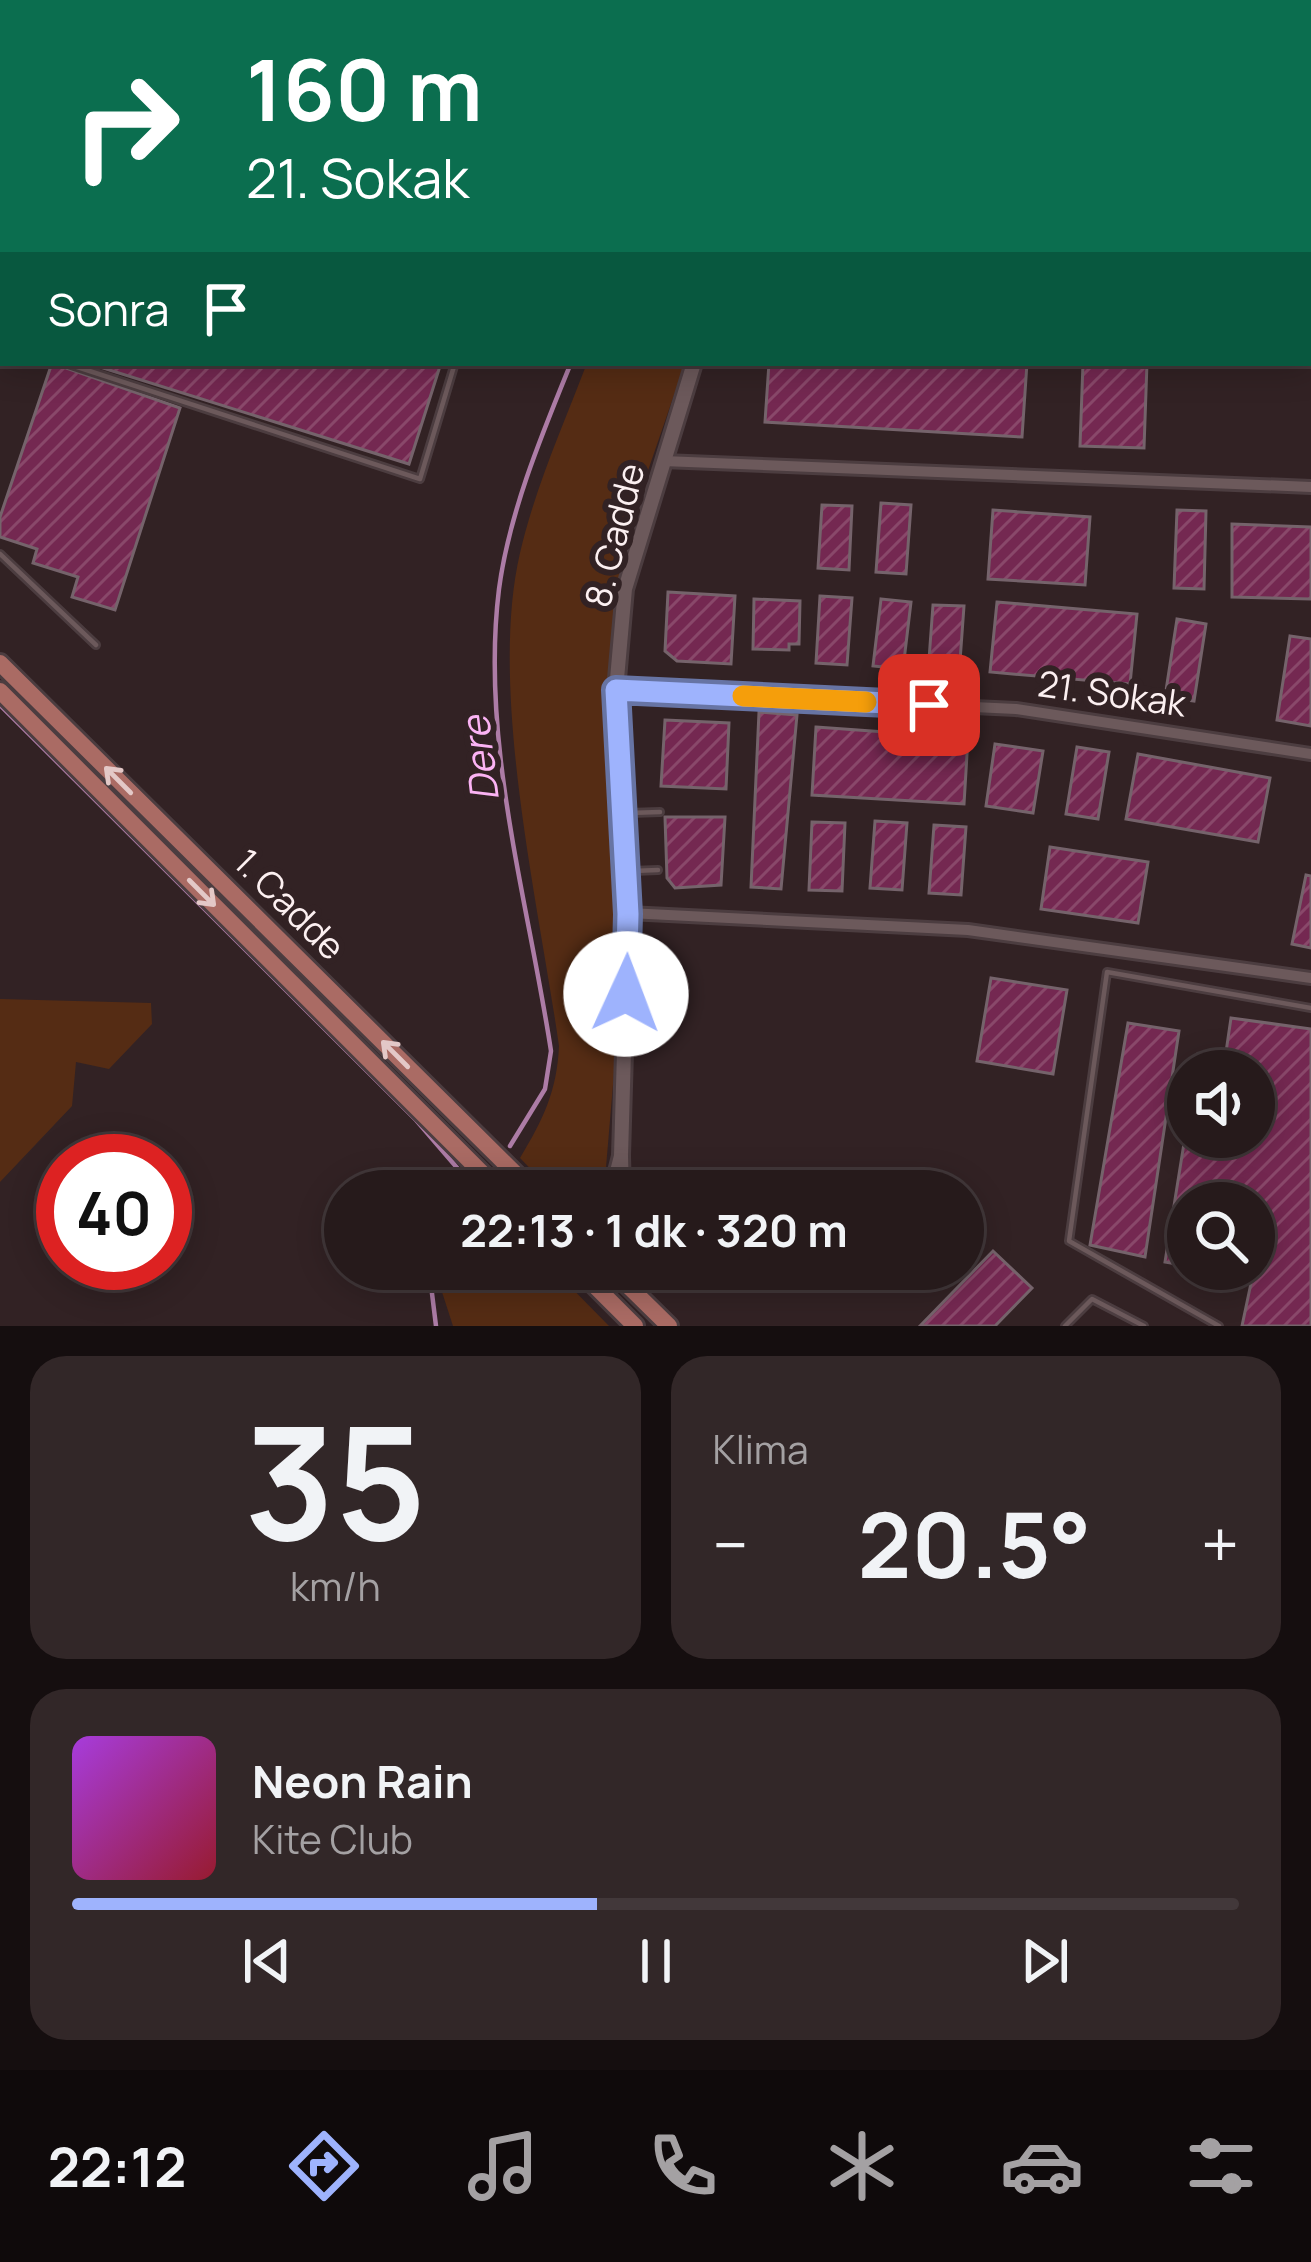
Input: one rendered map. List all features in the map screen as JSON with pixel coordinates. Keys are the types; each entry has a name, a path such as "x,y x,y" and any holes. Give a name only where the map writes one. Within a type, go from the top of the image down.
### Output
{"main road":[{"name":"1. Cadde","path":"0,663 511,1170"},
{"name":"1. Cadde","path":"0,691 479,1170"},
{"path":"599,1290 635,1326"},
{"path":"637,1290 669,1326"}],"street":[{"name":"8. Cadde","path":"621,1170 628,914 616,690 625,589 693,366"},
{"path":"663,461 1311,487"},
{"name":"21. Sokak","path":"616,690 1016,709 1311,754"},
{"path":"628,914 968,930 1311,978"},
{"name":"8. Cadde","path":"617,1170 621,1156"}],"lane":[{"path":"74,366 420,478 454,366"},
{"path":"0,554 96,645"},
{"path":"623,813 660,812"},
{"path":"626,872 658,870"},
{"path":"1111,947 1069,1241 1219,1326"},
{"path":"1107,972 1311,1008"},
{"path":"1066,1326 1092,1299 1144,1326"}],"shaded area":[{"path":"586,366 684,366 642,488 613,608 616,1049 606,1170 532,1170 520,1158 547,1105 559,1046 513,732 512,608 533,505"},
{"path":"0,999 151,1003 152,1024 109,1069 76,1062 72,1106 45,1134 36,1134 36,1144 0,1182"},
{"path":"574,1290 609,1326 453,1326 442,1292"}],"building":[{"path":"51,366 180,408 115,610 72,597 78,577 33,563 37,549 0,537 0,517"},
{"path":"97,366 440,366 409,464"},
{"path":"769,366 1027,366 1022,437 765,422"},
{"path":"1083,366 1147,366 1144,448 1080,446"},
{"path":"881,503 911,505 906,574 876,572"},
{"path":"822,505 852,506 849,570 818,568"},
{"path":"993,510 1090,517 1085,585 988,579"},
{"path":"1177,510 1206,511 1204,589 1174,588"},
{"path":"1232,524 1311,527 1311,599 1232,597"},
{"path":"668,592 735,596 731,664 677,661 665,651"},
{"path":"820,596 852,598 847,665 816,663"},
{"path":"754,599 800,601 799,644 789,644 789,650 753,649"},
{"path":"881,599 911,602 903,669 873,666"},
{"path":"997,602 1137,614 1130,684 990,672"},
{"path":"933,605 964,606 959,675 928,673"},
{"path":"1177,619 1206,624 1194,701 1165,697"},
{"path":"1290,636 1311,639 1311,726 1277,720"},
{"path":"759,712 797,715 781,889 751,887"},
{"path":"665,720 729,723 726,789 661,786"},
{"path":"816,727 968,738 964,804 812,795"},
{"path":"995,744 1043,751 1033,813 986,806"},
{"path":"1077,747 1109,752 1098,819 1066,814"},
{"path":"1138,754 1270,778 1258,842 1126,819"},
{"path":"665,817 725,817 721,885 675,888 667,878"},
{"path":"875,821 907,823 902,890 870,888"},
{"path":"812,822 845,823 842,891 809,890"},
{"path":"934,825 966,827 961,895 929,893"},
{"path":"1050,847 1148,862 1138,923 1041,909"},
{"path":"1306,875 1311,876 1311,948 1292,944"},
{"path":"991,978 1067,990 1053,1074 977,1061"},
{"path":"1231,1018 1311,1029 1311,1326 1242,1326 1250,1290 1275,1290 1275,1182 1178,1182 1182,1158 1275,1158 1275,1050 1226,1050"},
{"path":"1128,1023 1179,1031 1176,1050 1167,1050 1167,1111 1145,1257 1090,1245"},
{"path":"993,1251 1032,1288 995,1326 920,1326 955,1290 984,1290 984,1260"}],"waterway":[{"name":"Dere","path":"510,1146 545,1089 551,1051 501,763 495,647 499,589 519,503 570,366"},
{"path":"0,705 416,1120 459,1170"},
{"path":"432,1290 436,1326"}],"slow traffic":[{"path":"743,696 866,702"}],"route":[{"path":"626,994 628,914 616,690 929,705"}]}
